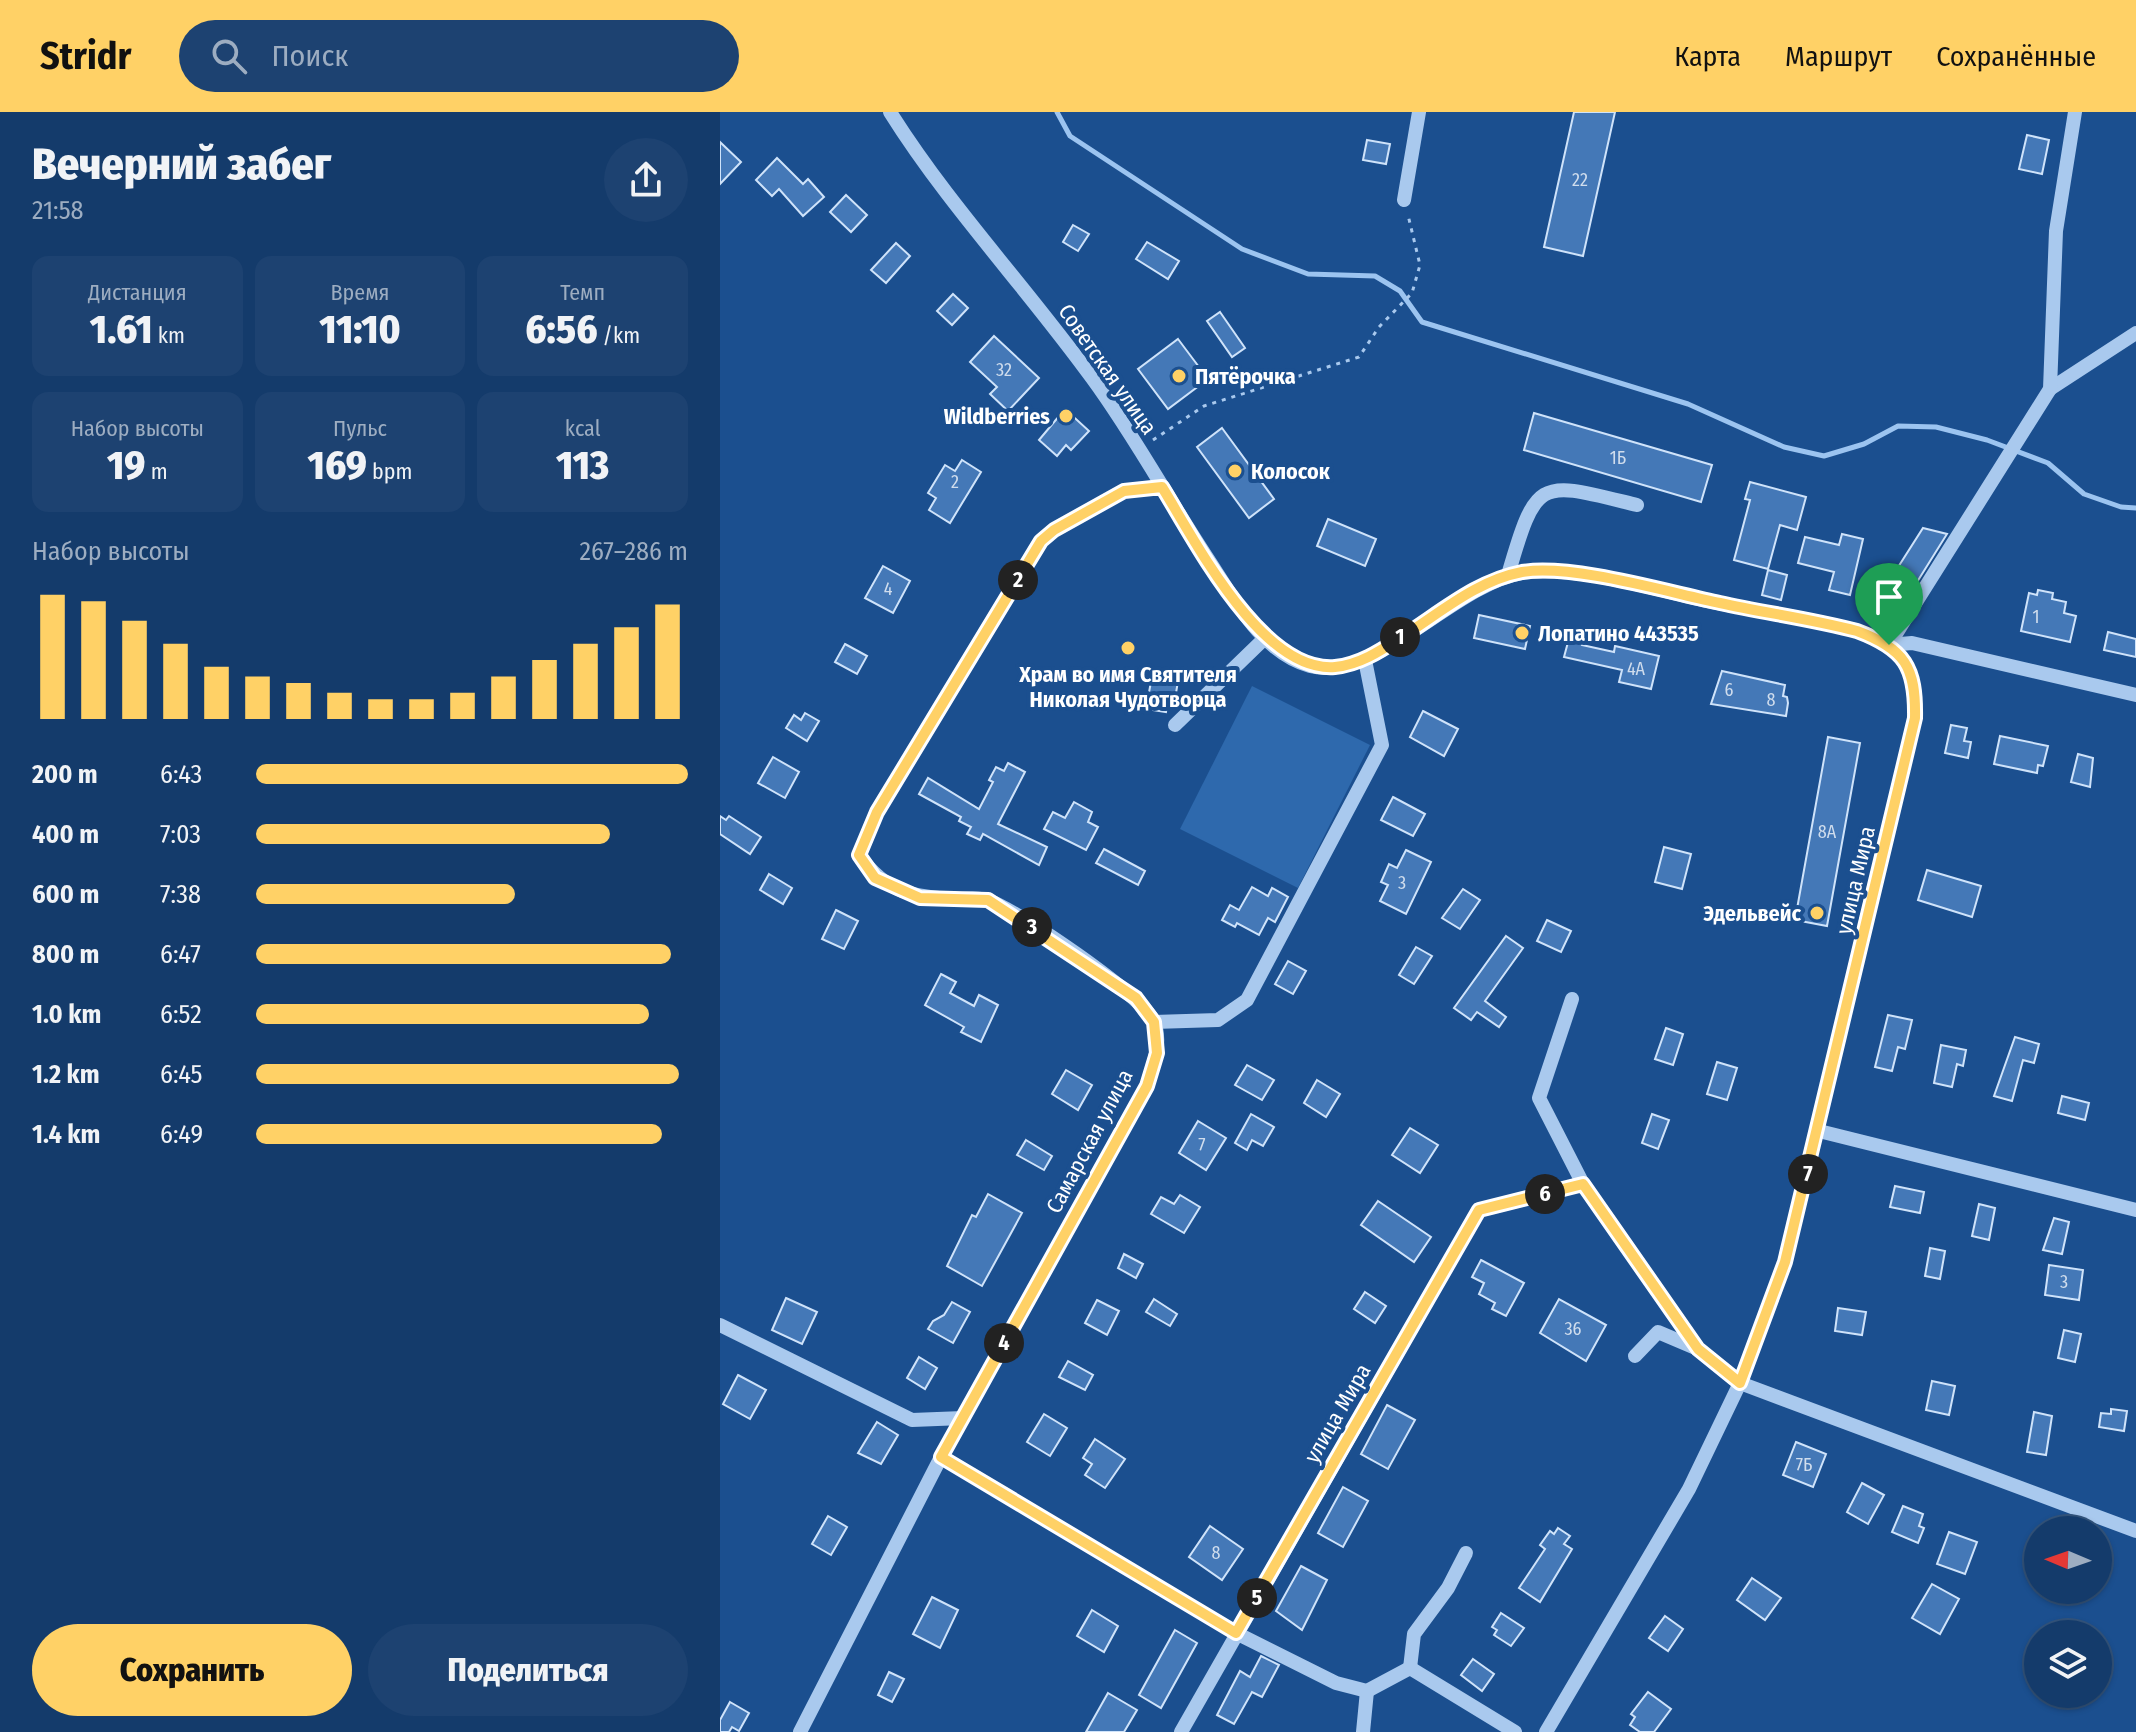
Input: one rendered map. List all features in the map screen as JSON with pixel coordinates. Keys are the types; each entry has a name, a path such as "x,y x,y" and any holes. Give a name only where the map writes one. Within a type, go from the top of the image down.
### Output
{"street":[{"name":"Советская улица","path":"890,112 1091,376 1237,602 1265,638 1284,654 1310,666 1336,667 1365,660"},
{"path":"1404,200 1419,112"},
{"path":"2050,389 2056,231 2075,112"},
{"path":"1889,645 2050,389 2136,333"},
{"path":"1162,487 1124,491 1054,530 1041,541 877,812 859,855 875,878 920,898 988,900 1136,998 1154,1022 1218,1020 1247,1000 1382,745 1365,660 1483,584 1508,575 1547,572 1607,580 1839,626 1889,645 1912,643 2136,695"},
{"path":"1508,575 1525,515 1549,491 1565,487 1637,505"},
{"path":"1175,725 1265,638"},
{"name":"улица Мира","path":"1546,1732 1689,1489 1740,1383 1785,1262 1819,1131 1915,718 1915,683 1903,659 1889,645"},
{"path":"1572,999 1539,1098 1583,1184 1698,1349"},
{"name":"Самарская улица","path":"800,1732 941,1457 1147,1086 1157,1053 1154,1022"},
{"path":"1819,1131 2136,1210"},
{"name":"улица Мира","path":"1181,1732 1479,1210 1583,1184"},
{"path":"720,1325 912,1420 963,1418"},
{"path":"1635,1356 1658,1332 1698,1349 1740,1383 2136,1531"},
{"path":"941,1457 1236,1633 1336,1683 1367,1691 1410,1668"},
{"path":"1410,1668 1414,1634 1448,1588 1466,1553"},
{"path":"1410,1668 1515,1732"},
{"path":"1363,1732 1367,1691"}],"path":[{"path":"1139,450 1204,406 1359,357 1379,327 1412,293 1420,265 1404,200"}],"shaded area":[{"path":"1252,686 1370,745 1298,888 1180,829"}],"building":[{"path":"1574,112 1615,112 1583,256 1544,247"},
{"path":"2027,135 2049,140 2042,174 2019,169"},
{"path":"1367,140 1390,144 1386,164 1363,160"},
{"path":"720,142 741,162 720,184"},
{"path":"777,158 803,184 808,179 824,197 803,216 779,189 772,196 756,180"},
{"path":"846,195 867,215 851,232 830,212"},
{"path":"1073,225 1089,234 1078,251 1063,242"},
{"path":"1147,242 1179,261 1168,279 1136,259"},
{"path":"896,243 910,256 886,283 871,270"},
{"path":"953,294 968,308 952,325 937,311"},
{"path":"1220,312 1245,348 1232,357 1207,321"},
{"path":"994,336 1039,378 1008,411 990,394 997,387 970,362"},
{"path":"1178,339 1208,379 1168,409 1138,369"},
{"path":"1065,409 1089,431 1071,450 1066,445 1057,456 1039,440"},
{"path":"1534,413 1712,465 1701,502 1524,450"},
{"path":"1222,428 1274,499 1249,518 1197,447"},
{"path":"962,460 981,472 950,523 929,510 936,498 928,493 945,465 955,471"},
{"path":"1750,482 1806,497 1797,530 1780,525 1768,569 1734,560 1750,500 1745,499"},
{"path":"1328,519 1376,539 1365,566 1317,546"},
{"path":"1923,528 1947,534 1897,614 1872,608"},
{"path":"1842,534 1863,539 1850,595 1829,590 1834,572 1798,563 1805,537 1839,545"},
{"path":"883,566 910,581 893,613 865,598"},
{"path":"1768,570 1787,575 1781,600 1762,595"},
{"path":"2038,590 2053,593 2052,599 2066,602 2064,613 2076,616 2070,642 2021,631 2029,593 2037,595"},
{"path":"1479,615 1530,626 1525,649 1474,638"},
{"path":"1571,631 1585,634 1582,645 1614,652 1615,646 1659,656 1651,689 1619,682 1622,670 1564,657"},
{"path":"2108,632 2136,639 2136,657 2104,650"},
{"path":"845,644 867,656 857,674 835,662"},
{"path":"1722,671 1785,685 1783,696 1787,697 1788,703 1786,716 1711,704"},
{"path":"1152,676 1178,681 1175,699 1168,698 1166,712 1146,709"},
{"path":"1423,711 1458,729 1444,756 1410,737"},
{"path":"805,713 819,721 807,741 786,728 794,715 801,720"},
{"path":"1951,725 1967,728 1964,741 1971,742 1968,758 1945,753"},
{"path":"2000,736 2048,746 2043,766 2038,765 2037,773 1994,764"},
{"path":"1828,737 1860,743 1827,926 1795,920"},
{"path":"2078,754 2093,758 2090,787 2071,782"},
{"path":"773,757 799,772 785,798 758,783"},
{"path":"1008,763 1025,772 998,824 1047,847 1039,865 983,834 980,840 967,834 971,827 959,821 961,817 919,794 928,778 979,809 993,782 989,780 996,767 1004,771"},
{"path":"1393,797 1425,814 1413,836 1381,820"},
{"path":"1074,802 1092,812 1088,822 1098,827 1086,850 1044,829 1053,812 1065,818"},
{"path":"720,816 726,820 729,816 761,837 750,854 720,834"},
{"path":"1664,847 1691,854 1682,889 1655,882"},
{"path":"1104,849 1145,871 1138,885 1096,863"},
{"path":"1406,850 1431,862 1406,914 1380,901 1388,885 1381,882 1389,864 1397,868"},
{"path":"1927,870 1981,886 1972,917 1918,900"},
{"path":"769,874 792,888 783,904 760,890"},
{"path":"1252,887 1268,896 1272,888 1288,897 1275,922 1268,918 1259,935 1237,923 1235,927 1222,920 1230,905 1239,910"},
{"path":"1463,889 1480,900 1460,929 1442,918"},
{"path":"836,910 858,921 844,949 822,939"},
{"path":"1547,920 1571,931 1561,952 1537,941"},
{"path":"1506,936 1523,948 1485,1001 1506,1017 1499,1027 1477,1012 1471,1020 1454,1008"},
{"path":"1416,947 1432,956 1414,984 1399,975"},
{"path":"1288,961 1306,971 1293,994 1275,984"},
{"path":"941,974 956,982 950,993 974,1006 979,995 998,1005 981,1042 961,1032 964,1027 925,1005"},
{"path":"1888,1015 1912,1020 1905,1049 1898,1047 1892,1071 1875,1067"},
{"path":"1666,1028 1683,1034 1673,1065 1655,1059"},
{"path":"2015,1037 2039,1044 2034,1063 2023,1060 2012,1101 1994,1096"},
{"path":"1941,1045 1966,1050 1963,1066 1957,1064 1952,1087 1934,1083"},
{"path":"1717,1062 1737,1068 1727,1100 1707,1094"},
{"path":"1247,1065 1274,1080 1262,1100 1235,1085"},
{"path":"1066,1070 1092,1085 1078,1110 1052,1094"},
{"path":"1317,1080 1340,1094 1326,1117 1304,1103"},
{"path":"2062,1096 2089,1103 2085,1120 2058,1113"},
{"path":"1251,1114 1274,1127 1263,1146 1252,1140 1247,1150 1235,1143"},
{"path":"1652,1114 1669,1120 1658,1149 1642,1143"},
{"path":"1198,1121 1226,1138 1206,1170 1179,1153"},
{"path":"1410,1128 1438,1145 1420,1173 1392,1155"},
{"path":"1026,1140 1052,1156 1044,1170 1017,1155"},
{"path":"1895,1186 1924,1192 1920,1213 1890,1207"},
{"path":"988,1194 1022,1213 982,1286 947,1266 972,1215 976,1217"},
{"path":"1180,1195 1200,1207 1184,1233 1151,1214 1161,1197 1174,1204"},
{"path":"1378,1201 1431,1237 1414,1262 1361,1225"},
{"path":"1979,1204 1995,1208 1989,1240 1972,1236"},
{"path":"2054,1218 2069,1222 2062,1254 2043,1250"},
{"path":"1930,1248 1945,1251 1940,1279 1925,1276"},
{"path":"1124,1254 1143,1264 1136,1278 1118,1268"},
{"path":"1481,1260 1524,1283 1506,1316 1492,1309 1495,1303 1479,1294 1484,1283 1472,1277"},
{"path":"2049,1265 2083,1270 2079,1300 2045,1295"},
{"path":"1365,1292 1386,1306 1375,1323 1354,1309"},
{"path":"786,1298 817,1312 802,1344 772,1330"},
{"path":"1154,1299 1177,1314 1170,1326 1146,1312"},
{"path":"1559,1299 1606,1325 1586,1361 1540,1333"},
{"path":"1097,1300 1119,1311 1107,1335 1085,1323"},
{"path":"952,1302 970,1312 953,1343 928,1329 933,1321 944,1315"},
{"path":"1838,1308 1866,1312 1862,1335 1835,1331"},
{"path":"2064,1330 2081,1334 2075,1362 2058,1358"},
{"path":"919,1357 937,1368 925,1389 907,1378"},
{"path":"1068,1361 1093,1375 1085,1390 1059,1377"},
{"path":"738,1375 766,1390 750,1419 723,1404"},
{"path":"1932,1381 1955,1386 1949,1415 1926,1410"},
{"path":"1387,1405 1415,1420 1388,1469 1361,1454"},
{"path":"2111,1409 2127,1411 2124,1431 2099,1427 2101,1413 2111,1414"},
{"path":"2034,1412 2052,1416 2046,1455 2027,1452"},
{"path":"1044,1414 1067,1428 1050,1456 1027,1442"},
{"path":"877,1422 898,1435 881,1464 858,1453"},
{"path":"1095,1439 1125,1459 1105,1488 1085,1475 1092,1464 1083,1458"},
{"path":"1796,1442 1826,1454 1813,1487 1783,1475"},
{"path":"1862,1483 1884,1495 1868,1524 1847,1512"},
{"path":"1343,1487 1368,1501 1343,1547 1318,1533"},
{"path":"1903,1506 1923,1514 1919,1526 1924,1528 1918,1543 1892,1532"},
{"path":"828,1516 847,1527 831,1555 812,1544"},
{"path":"1210,1526 1243,1549 1222,1580 1189,1557"},
{"path":"1558,1528 1570,1536 1564,1544 1572,1549 1540,1602 1519,1588 1545,1549 1540,1545 1550,1531 1554,1534"},
{"path":"1949,1532 1977,1542 1965,1574 1937,1564"},
{"path":"1301,1566 1327,1580 1302,1630 1276,1611"},
{"path":"1752,1578 1781,1598 1765,1620 1737,1600"},
{"path":"1932,1584 1959,1599 1940,1634 1912,1618"},
{"path":"932,1597 958,1610 940,1648 913,1634"},
{"path":"1092,1610 1118,1626 1104,1652 1077,1636"},
{"path":"1501,1613 1524,1628 1511,1646 1494,1635 1497,1630 1492,1627"},
{"path":"1665,1616 1683,1629 1668,1651 1649,1638"},
{"path":"1175,1630 1197,1643 1161,1708 1139,1695"},
{"path":"1261,1656 1279,1665 1262,1697 1252,1692 1234,1724 1217,1715 1240,1671 1250,1677"},
{"path":"1473,1659 1494,1674 1482,1691 1461,1675"},
{"path":"889,1672 904,1679 892,1702 878,1695"},
{"path":"1648,1692 1671,1709 1654,1732 1640,1732 1630,1725 1635,1717 1631,1714"},
{"path":"1108,1693 1137,1710 1124,1732 1086,1732"},
{"path":"730,1702 749,1713 739,1731 732,1727 729,1732 720,1732 720,1720"}],"waterway":[{"path":"1057,112 1070,136 1242,249 1308,274 1375,276 1400,291 1422,322 1688,404 1784,447 1824,456 1864,444 1898,426 1936,427 1987,440 2048,463 2084,494 2121,507 2136,508"}],"place":[{"name":"Пятёрочка","path":"1179,376"},
{"name":"Wildberries","path":"1066,416"},
{"name":"Колосок","path":"1235,471"},
{"name":"Лопатино 443535","path":"1522,633"},
{"name":"Храм во имя Святителя Николая Чудотворца","path":"1128,648"},
{"name":"Эдельвейс","path":"1817,913"}],"route":[{"path":"1162,487 1237,602 1265,638 1284,654 1310,666 1336,667 1365,660 1483,584 1527,572 1607,580 1839,626 1889,645 1903,659 1915,683 1915,718 1819,1131 1785,1262 1740,1383 1698,1349 1583,1184 1479,1210 1236,1633 941,1457 1147,1086 1157,1053 1154,1022 1136,998 1035,928 988,900 920,898 875,878 859,855 877,812 1041,541 1054,530 1124,491 1162,487"}]}
